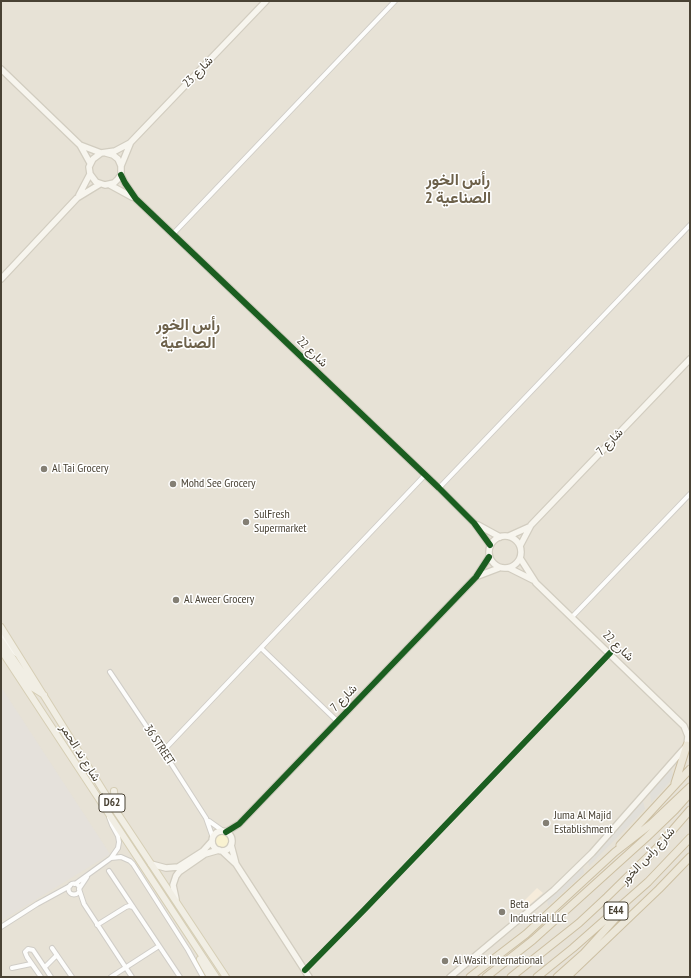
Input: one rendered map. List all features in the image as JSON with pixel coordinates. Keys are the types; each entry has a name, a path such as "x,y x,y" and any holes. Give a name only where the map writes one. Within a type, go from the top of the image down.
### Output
{"highway":[{"path":"672,789 688,744"},
{"path":"615,852 690,768"},
{"path":"471,976 530,930 615,852 651,824 690,787"},
{"path":"486,977 509,960 545,929 609,870 647,838 690,793"},
{"name":"شارع رأس الخور","path":"511,977 607,897 657,848 690,810"},
{"name":"شارع رأس الخور","path":"537,977 573,948 648,882 690,838"},
{"path":"567,977 659,889 690,857"},
{"path":"557,977 584,953 648,882"}],"main road":[{"name":"شارع ند الحمر","path":"1,627 116,810 226,977"},
{"path":"1,641 32,688 44,695"},
{"name":"شارع ند الحمر","path":"1,650 216,977"},
{"path":"114,791 116,810"},
{"path":"189,935 210,977"}],"street":[{"name":"شارع 23","path":"104,153 119,149 130,143 266,1"},
{"path":"173,234 395,1"},
{"path":"1,69 80,145 90,163 90,174 77,198 1,279"},
{"name":"شارع 23","path":"121,166 130,143"},
{"path":"80,145 113,155 118,159 121,166 121,175 110,185 96,182 90,174"},
{"path":"90,163 93,159 104,153"},
{"name":"شارع 22","path":"121,175 127,187 136,199 439,488 474,523 490,545"},
{"path":"77,198 100,184"},
{"name":"شارع 22","path":"110,185 136,199"},
{"path":"439,488 690,225"},
{"name":"شارع 7","path":"509,536 524,530 531,525 690,359"},
{"path":"163,751 425,475"},
{"path":"572,617 690,494"},
{"name":"شارع 22","path":"474,523 500,537"},
{"name":"شارع 7","path":"520,546 531,525"},
{"path":"476,577 499,568 509,568 518,563 520,558 520,546 514,538 509,536 496,538 490,545 489,557 491,561 499,568"},
{"path":"476,577 489,557"},
{"name":"شارع 22","path":"520,558 536,583 687,727 688,744"},
{"name":"شارع 22","path":"509,568 536,583"},
{"name":"شارع 7","path":"224,832 239,824 476,577"},
{"path":"1,635 11,648 18,654"},
{"path":"261,648 337,721"},
{"path":"305,970 610,653"},
{"name":"36 STREET","path":"110,672 206,818 213,839"},
{"path":"450,977 554,890 592,853 688,744"},
{"path":"1,927 37,904 75,884 111,858 118,848 119,842 118,836 110,822 109,815"},
{"name":"36 STREET","path":"206,818 224,832"},
{"name":"شارع 7","path":"232,843 239,824"},
{"path":"152,864 166,868 178,867 207,848 217,833 224,832 229,834 236,864"},
{"path":"213,839 214,847 236,864 309,977"},
{"path":"177,904 173,885 179,872 205,854 225,850 232,843"},
{"path":"111,858 126,858 133,864 188,950 203,977"},
{"path":"108,871 135,908 180,977"},
{"path":"54,895 78,893 84,880 91,872"},
{"path":"75,884 78,885 84,904 132,977"},
{"path":"70,886 68,890 84,904"},
{"path":"126,907 127,898"},
{"path":"97,925 126,907 129,906 135,908"},
{"path":"111,977 159,946"},
{"path":"52,948 72,977"},
{"path":"41,977 30,964 25,952 30,949 33,950 51,977"},
{"path":"45,967 57,954"},
{"path":"12,968 30,964"}],"shaded area":[{"path":"1,1 690,1 690,977 1,977"},
{"path":"1,687 110,854 1,921"},
{"path":"671,769 674,777 651,803 650,793"},
{"path":"643,801 645,809 589,866 588,861"},
{"path":"583,866 584,873 548,906 547,900"},
{"path":"537,888 543,893 528,906 523,902"}],"sand":[{"path":"222,834 227,836 229,841 227,846 222,848 217,846 215,841 217,836"}],"cycle path":[{"path":"121,175 136,199 439,488 474,523 490,545"},
{"path":"226,832 239,824 476,577 489,557"},
{"path":"305,970 610,653"}],"place":[{"name":"Al Tai Grocery","path":"44,469"},
{"name":"Mohd See Grocery","path":"173,484"},
{"name":"SulFresh Supermarket","path":"246,522"},
{"name":"Al Aweer Grocery","path":"176,600"},
{"name":"Juma Al Majid Establishment","path":"546,823"},
{"name":"Beta Industrial LLC","path":"502,912"},
{"name":"Al Wasit International","path":"445,961"}],"district":[{"name":"رأس الخور الصناعية 2","path":"458,189"},
{"name":"رأس الخور الصناعية","path":"188,334"}]}
